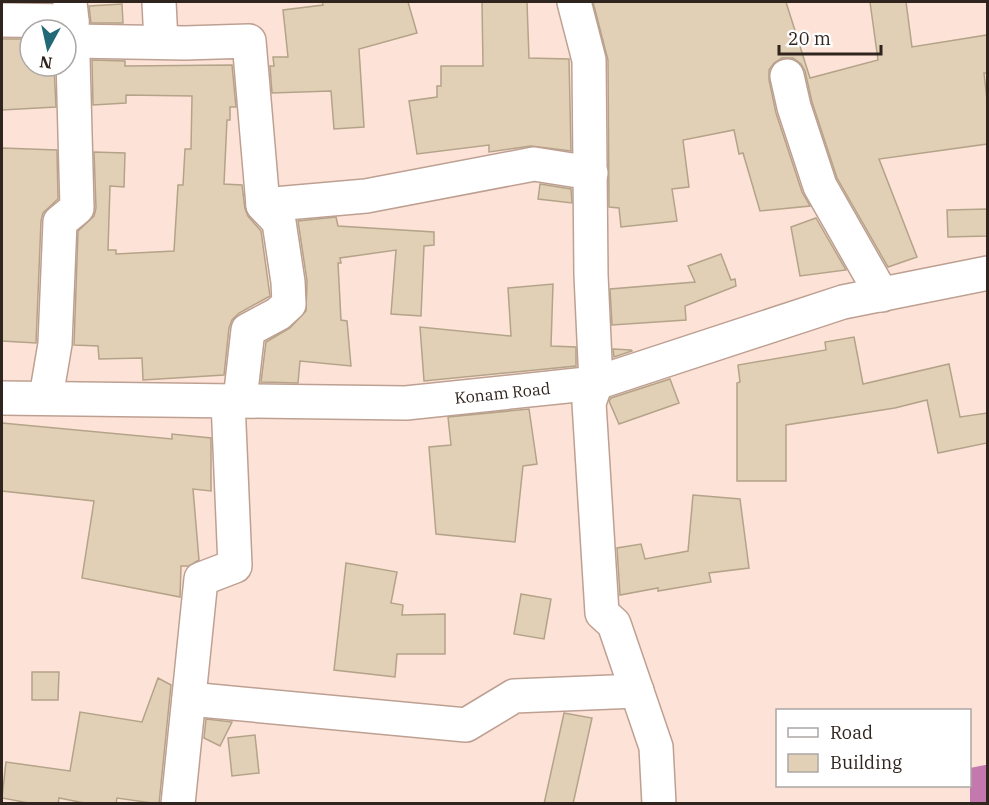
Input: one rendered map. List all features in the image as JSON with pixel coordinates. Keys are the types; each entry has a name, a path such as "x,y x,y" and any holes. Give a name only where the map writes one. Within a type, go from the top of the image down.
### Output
{"street":[{"path":"159,2 161,42"},
{"path":"574,2 589,60 591,275 596,383 589,403 602,613 614,624 656,747 659,804"},
{"path":"2,20 18,20"},
{"path":"78,23 161,42 249,41 263,205 279,222 288,282 289,304 278,314 248,330 234,401 235,566 201,579 178,804"},
{"path":"787,75 820,186 882,295"},
{"path":"46,397 55,344 60,222 77,208 73,78"},
{"path":"263,205 366,196 534,164 591,173"},
{"name":"Konam Road","path":"2,398 406,402 596,383 843,302 987,273"},
{"path":"189,699 466,725 514,696 637,691"}],"shaded area":[{"path":"987,765 987,803 970,803 971,768"}],"building":[{"path":"322,2 408,2 417,33 359,49 364,127 334,129 331,91 272,93 270,66 274,66 273,57 288,57 283,10 323,5"},
{"path":"482,2 527,2 529,58 569,59 571,151 531,146 489,152 489,145 417,154 409,101 437,97 437,86 441,86 441,66 483,66"},
{"path":"593,2 786,2 810,78 878,60 870,2 906,2 912,47 987,35 987,73 984,73 987,100 987,144 879,159 917,257 888,267 837,178 812,102 805,71 801,64 793,58 782,58 769,70 769,80 776,113 802,192 810,206 760,211 743,153 739,154 734,130 683,140 689,187 672,189 677,221 621,227 619,208 609,207 608,60"},
{"path":"122,4 123,23 91,23 89,6"},
{"path":"2,39 18,39 18,78 55,78 56,107 2,110"},
{"path":"92,60 125,61 125,66 232,65 236,107 230,107 230,120 227,120 224,184 242,185 245,209 261,231 270,296 239,313 232,320 229,328 224,375 143,380 142,358 99,359 98,346 74,345 78,231 94,216 96,208 94,152 125,153 124,187 110,186 108,250 116,250 116,254 174,251 178,185 183,185 185,149 191,149 192,96 126,95 126,103 93,105"},
{"path":"2,148 57,150 58,199 43,213 41,221 36,343 2,341"},
{"path":"540,184 571,189 572,203 538,199"},
{"path":"987,209 987,236 948,237 947,210"},
{"path":"336,217 338,226 434,232 434,245 424,246 421,316 391,314 396,250 340,258 341,263 338,263 341,320 347,321 351,366 300,361 298,383 261,382 266,342 290,328 306,311 307,281 298,221"},
{"path":"816,218 846,270 800,276 791,227"},
{"path":"721,254 731,280 735,279 736,286 685,306 686,320 612,325 610,289 695,282 688,266"},
{"path":"553,284 551,346 576,347 576,366 424,381 420,327 511,336 508,288"},
{"path":"854,337 863,384 949,364 960,417 987,413 987,443 938,453 927,400 895,408 786,425 786,481 737,481 737,383 740,382 738,365 826,350 825,342"},
{"path":"613,349 631,350 632,351 614,357"},
{"path":"670,379 679,403 619,424 609,401 611,398"},
{"path":"529,409 537,464 523,466 515,542 436,534 429,447 451,445 448,417"},
{"path":"2,423 172,439 172,434 211,438 211,491 193,489 199,560 189,566 181,566 180,597 82,578 94,501 2,491"},
{"path":"693,495 740,499 749,568 709,573 711,582 620,595 617,548 641,544 645,559 688,551"},
{"path":"346,563 397,572 391,603 403,605 402,615 445,614 445,654 397,654 395,677 334,670"},
{"path":"521,594 551,599 544,639 514,634"},
{"path":"32,672 59,672 58,700 32,700"},
{"path":"158,678 171,685 159,804 117,798 116,804 89,804 59,798 58,804 34,804 2,798 6,762 70,771 80,712 142,722"},
{"path":"564,713 592,718 573,804 544,804"},
{"path":"206,719 232,722 220,746 204,738"},
{"path":"255,735 259,773 232,776 228,738"}]}
